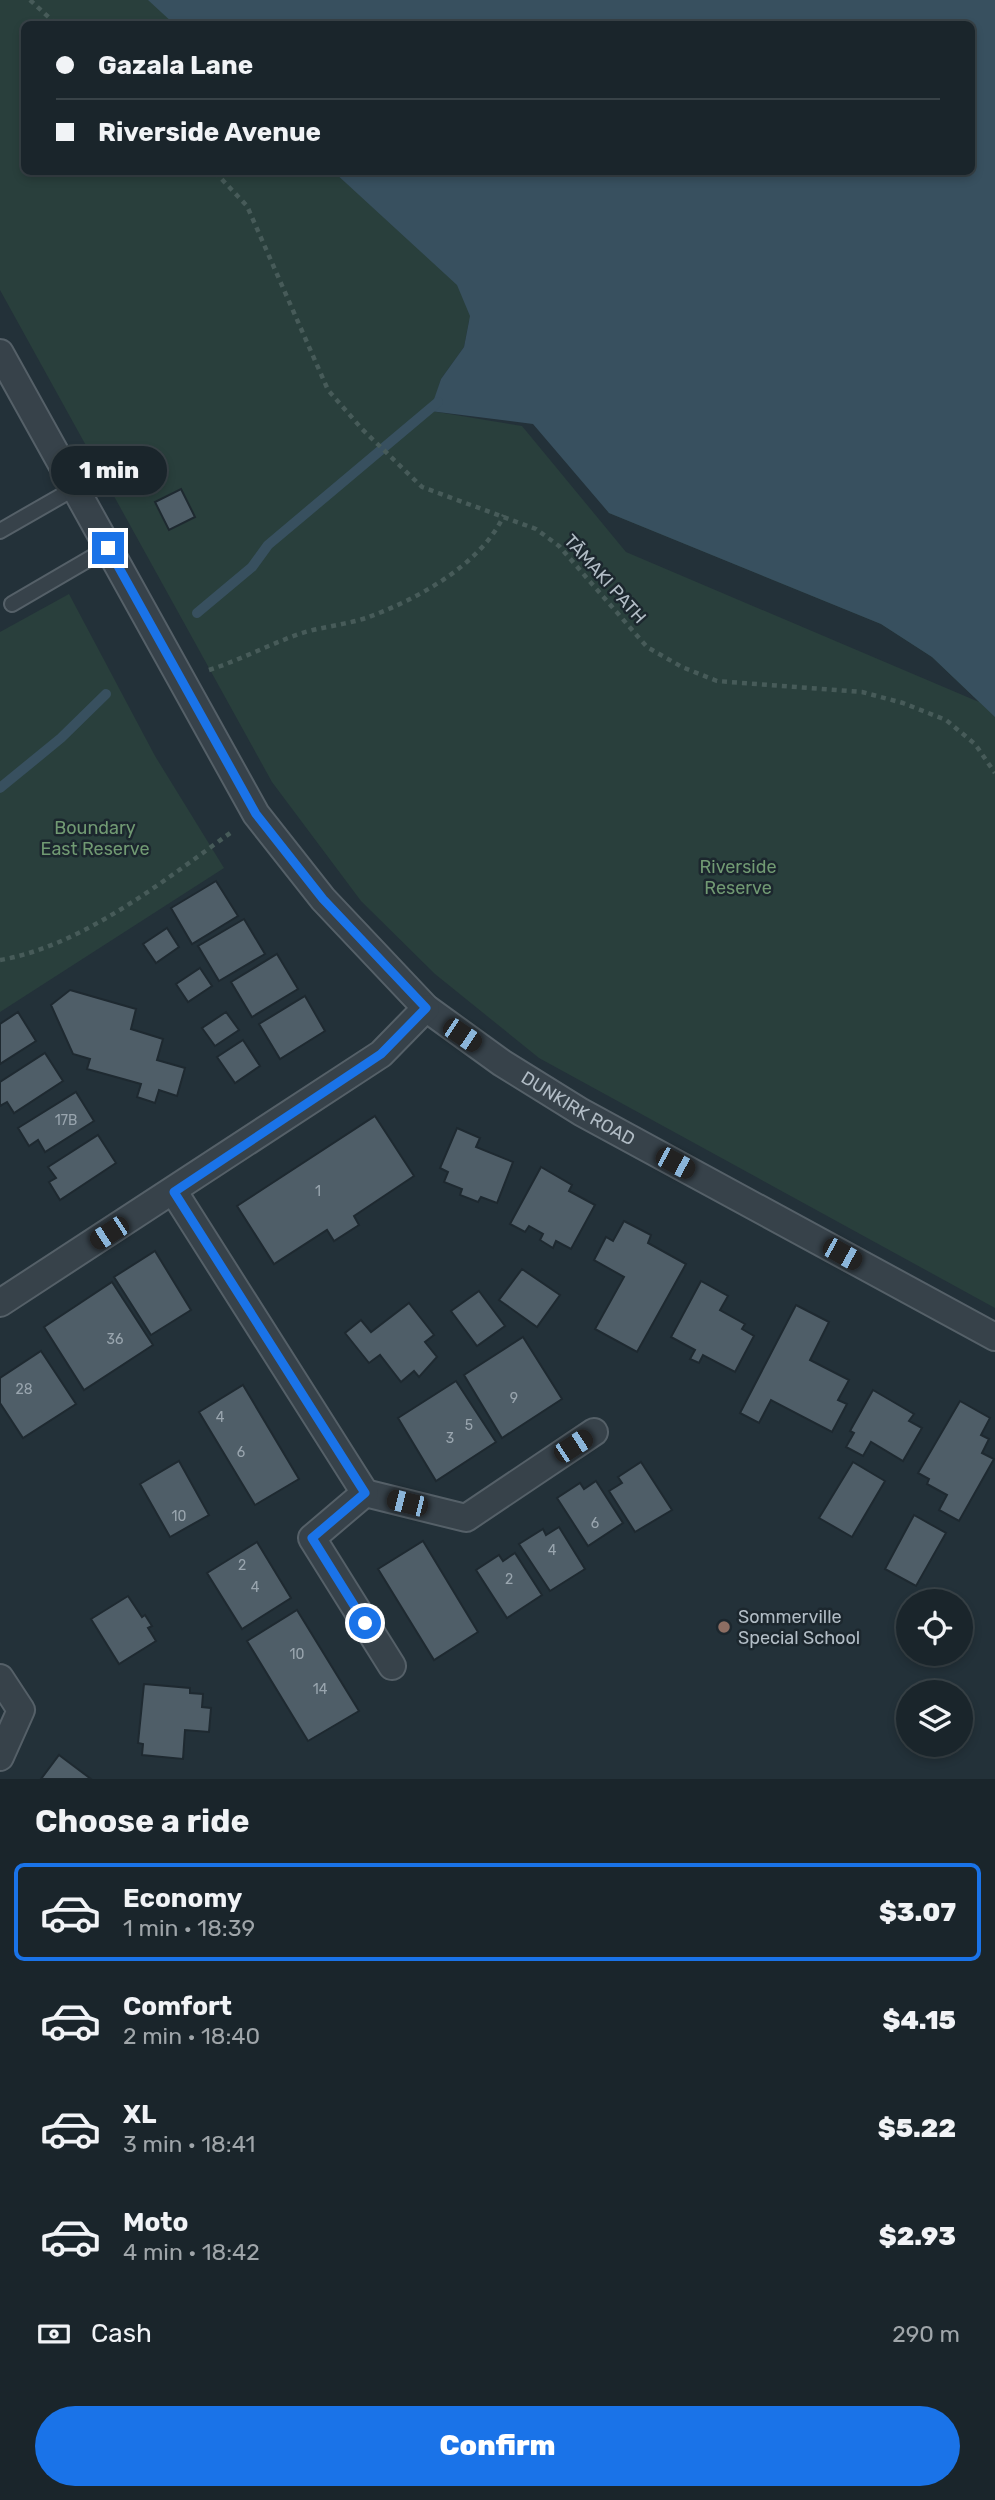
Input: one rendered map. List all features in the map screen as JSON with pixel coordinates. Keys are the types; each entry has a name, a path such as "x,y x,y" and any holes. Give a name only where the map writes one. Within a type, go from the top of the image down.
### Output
{"street":[{"name":"DUNKIRK ROAD","path":"0,353 7,381 75,488 256,814 323,899 426,1008 502,1063 580,1112 995,1337"},
{"path":"0,1303 174,1192 381,1054 426,1008"},
{"path":"174,1192 365,1493 466,1517 594,1432"},
{"path":"365,1493 312,1538 392,1666"},
{"path":"0,1678 21,1710 0,1757"}],"lane":[{"path":"0,531 75,488"},
{"path":"12,604 108,548"}],"path":[{"path":"30,0 53,21"},
{"name":"TĀMAKI PATH","path":"218,175 247,206 328,390 362,429 422,487 536,529 559,546 647,647 682,667 717,681 862,692 904,703 946,720 975,744 995,773"},
{"path":"207,671 300,634 363,619 400,604 445,578 474,554 497,532 504,515"},
{"path":"0,960 23,956 68,938 141,896 219,841"}],"green space":[{"name":"Riverside Reserve","path":"0,0 995,0 995,1308 539,1058 435,974 361,901 272,782 0,290","holes":["469,321 609,513 881,624 932,657 979,702 626,552 522,426 431,411 441,379 464,347"]},
{"name":"Boundary East Reserve","path":"69,594 155,756 224,868 0,1012 0,632"}],"water":[{"path":"148,0 995,0 995,717 932,657 881,624 609,513 533,424 430,411 441,379 464,347 470,316 457,285 337,175 975,175 975,21 171,21"}],"building":[{"path":"181,489 195,517 169,530 155,502"},
{"path":"216,881 238,916 192,944 171,908"},
{"path":"244,919 265,954 219,981 198,946"},
{"path":"167,928 179,947 156,963 143,944"},
{"path":"277,954 298,989 252,1017 231,982"},
{"path":"200,968 212,986 188,1002 176,984"},
{"path":"70,990 136,1009 131,1029 163,1039 157,1060 185,1068 177,1096 159,1090 155,1103 137,1097 141,1084 87,1069 90,1059 73,1054 51,1005"},
{"path":"305,996 325,1031 280,1059 259,1024"},
{"path":"18,1012 36,1041 0,1064 0,1024"},
{"path":"226,1012 239,1030 215,1046 202,1028"},
{"path":"243,1040 260,1066 235,1083 217,1057"},
{"path":"45,1053 63,1081 14,1113 7,1102 0,1106 0,1082"},
{"path":"76,1092 94,1121 45,1152 38,1140 29,1146 18,1128"},
{"path":"375,1116 414,1176 354,1216 359,1225 334,1241 327,1230 274,1264 237,1206"},
{"path":"457,1128 480,1138 476,1147 513,1162 497,1203 481,1197 478,1202 460,1195 462,1189 444,1182 448,1172 440,1168"},
{"path":"98,1135 116,1163 60,1200 49,1182 56,1178 48,1167"},
{"path":"541,1167 572,1185 569,1191 595,1205 571,1249 556,1241 553,1248 540,1240 543,1234 529,1226 525,1232 510,1224"},
{"path":"624,1221 651,1235 648,1243 686,1264 637,1352 595,1329 624,1277 594,1260 606,1237 613,1241"},
{"path":"155,1251 191,1310 151,1335 114,1277"},
{"path":"522,1269 560,1295 537,1327 499,1300"},
{"path":"701,1281 728,1296 720,1310 745,1324 742,1329 754,1336 735,1372 703,1355 699,1363 690,1359 695,1350 671,1337"},
{"path":"112,1282 153,1345 84,1390 44,1327"},
{"path":"479,1291 505,1326 477,1346 451,1311"},
{"path":"409,1303 434,1335 425,1342 437,1357 419,1377 414,1371 401,1382 380,1355 369,1363 345,1333 361,1320 371,1332"},
{"path":"796,1305 829,1322 810,1360 849,1380 838,1400 847,1404 832,1432 771,1400 759,1423 740,1413"},
{"path":"523,1337 562,1399 502,1438 464,1375"},
{"path":"41,1351 76,1404 23,1438 0,1403 0,1378"},
{"path":"456,1381 496,1442 436,1481 398,1418"},
{"path":"243,1385 299,1479 255,1505 199,1412"},
{"path":"873,1390 914,1414 909,1421 922,1428 903,1461 871,1442 863,1456 846,1447 854,1433 850,1431"},
{"path":"960,1401 990,1418 981,1435 989,1439 982,1453 994,1459 959,1521 939,1510 947,1495 927,1484 929,1479 918,1473"},
{"path":"179,1461 209,1515 170,1537 140,1484"},
{"path":"641,1462 672,1510 635,1532 609,1491 622,1483 618,1477"},
{"path":"853,1462 885,1481 852,1537 819,1518"},
{"path":"596,1481 623,1523 588,1546 557,1498 580,1483 584,1489"},
{"path":"914,1515 946,1533 916,1586 885,1569"},
{"path":"559,1527 585,1569 550,1591 519,1544 543,1529 546,1535"},
{"path":"423,1541 478,1632 434,1660 378,1569"},
{"path":"257,1542 291,1598 242,1629 207,1573"},
{"path":"515,1553 542,1595 507,1618 476,1570 499,1555 503,1561"},
{"path":"128,1596 142,1617 145,1615 152,1626 148,1628 156,1641 119,1664 91,1619"},
{"path":"297,1610 359,1711 308,1741 247,1641"},
{"path":"144,1684 190,1688 190,1693 203,1694 202,1707 211,1708 209,1732 185,1730 183,1759 142,1755 143,1744 138,1743"},
{"path":"59,1755 91,1779 41,1779"}],"waterway":[{"path":"197,613 252,567 268,545 438,402"},
{"path":"0,788 61,738 106,694"}],"place":[{"name":"Sommerville Special School","path":"724,1627"}],"route":[{"path":"108,548 256,814 292,864 426,1008 381,1054 174,1192 365,1493 312,1538 365,1623"}]}
